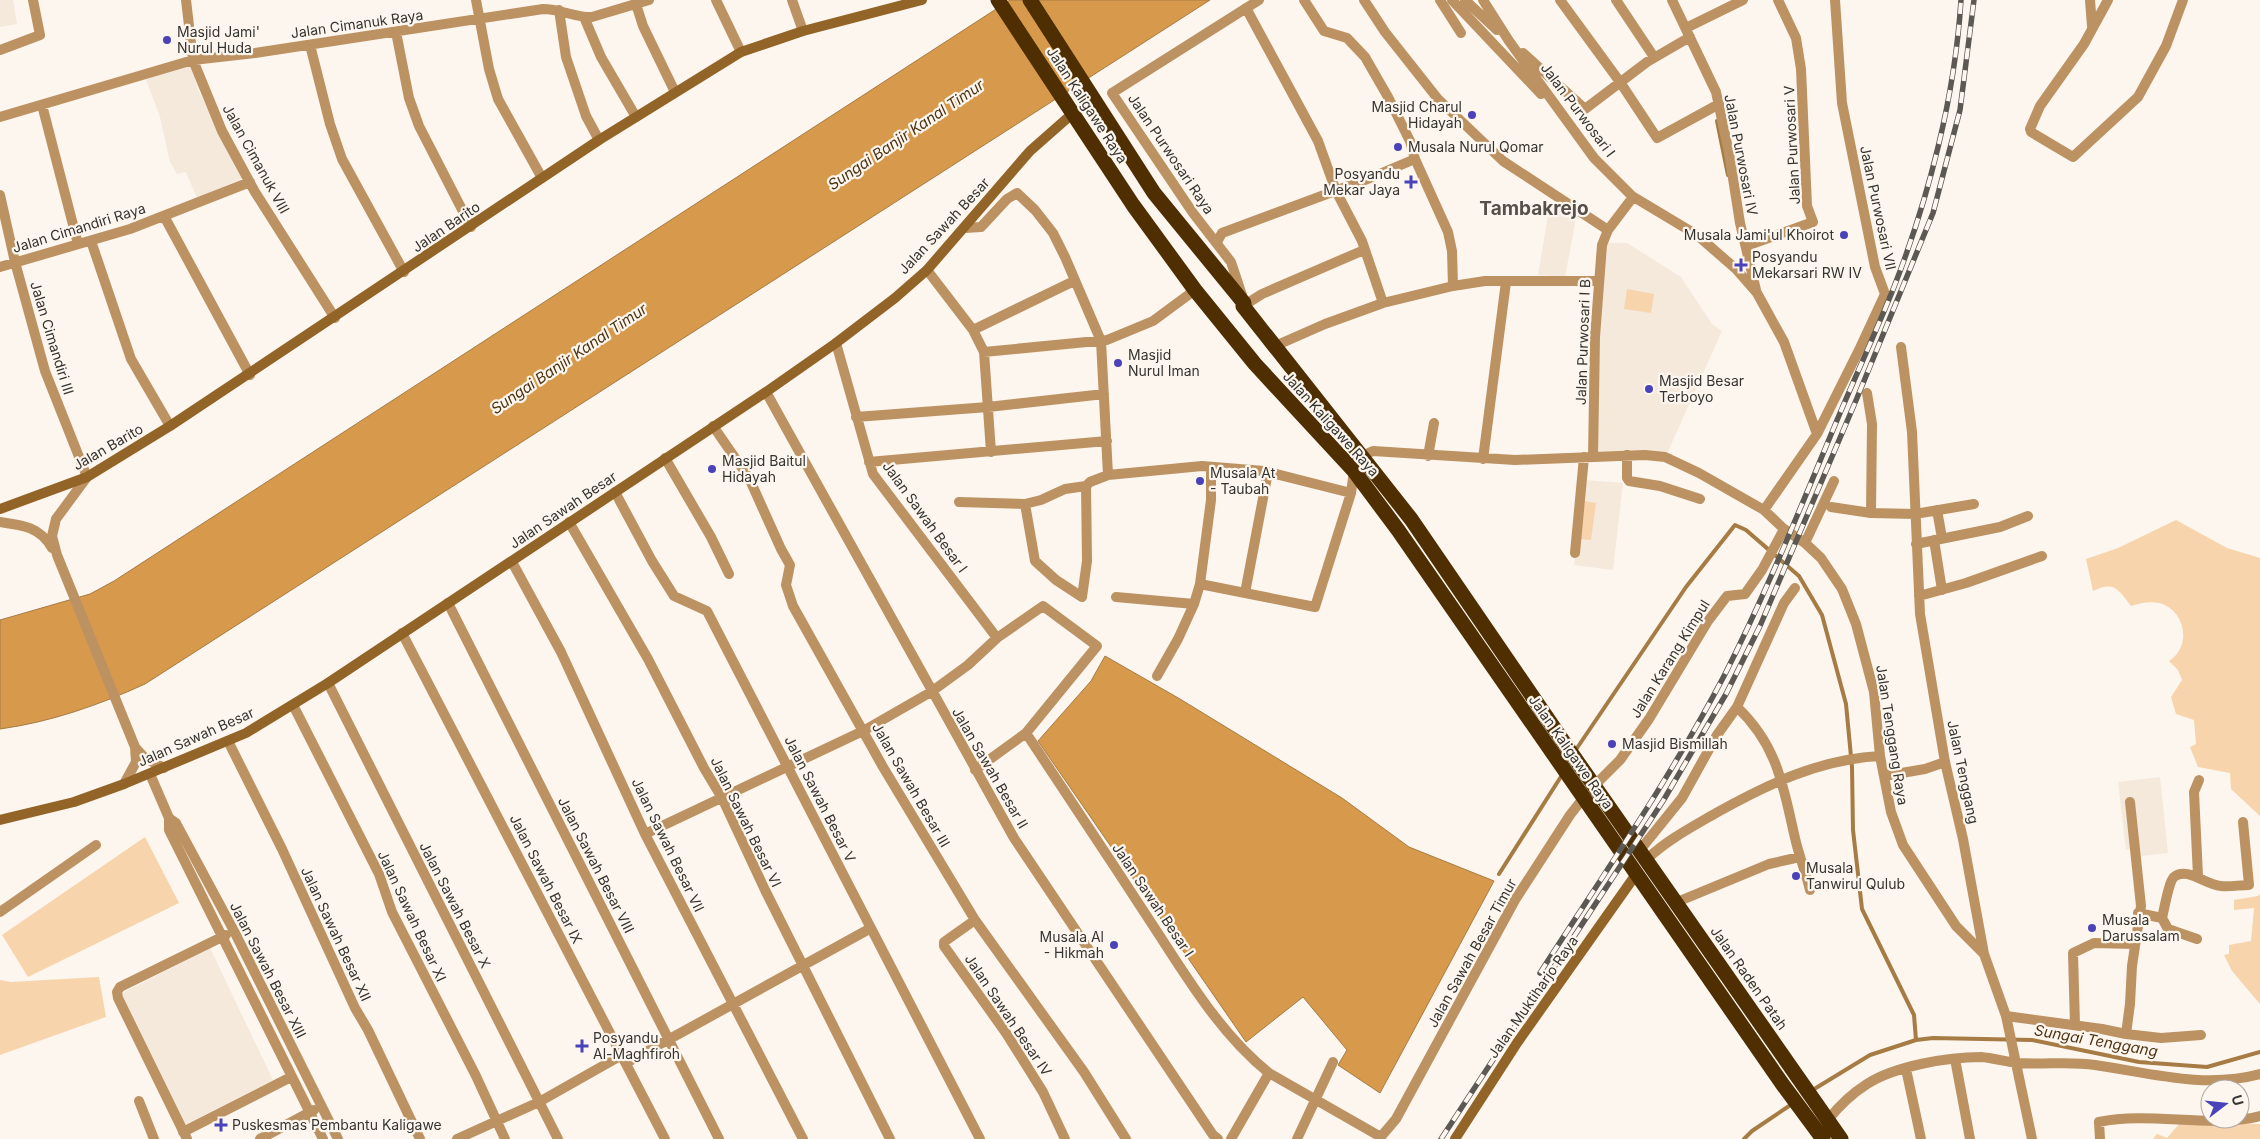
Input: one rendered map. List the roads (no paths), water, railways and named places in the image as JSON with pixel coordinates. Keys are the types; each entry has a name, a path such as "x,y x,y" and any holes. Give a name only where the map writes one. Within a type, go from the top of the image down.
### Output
{"highway":[{"name":"Jalan Kaligawe Raya","path":"998,0 1133,205 1195,290 1255,364 1354,471 1398,530 1637,873"},
{"name":"Jalan Kaligawe Raya","path":"1030,0 1154,193 1244,304 1411,519 1580,766 1630,835"},
{"name":"Jalan Raden Patah","path":"1630,835 1647,850 1677,902 1797,1075 1824,1127"},
{"name":"Jalan Raden Patah","path":"1637,873 1783,1085 1824,1127 1841,1139"},
{"path":"1742,1026 1756,1017"}],"street":[{"path":"0,50 39,36 33,0"},
{"name":"Jalan Cimanuk VIII","path":"186,0 193,60 222,131 250,182 335,318"},
{"path":"476,0 489,69 498,98 542,178"},
{"path":"636,117 601,57 584,17 605,14 649,0"},
{"path":"716,0 741,52"},
{"path":"792,0 803,31"},
{"name":"Jalan Barito","path":"0,509 87,477 170,426 250,375 598,140 741,52 803,31 922,0"},
{"name":"Jalan Purwosari Raya","path":"1244,304 1232,262 1193,213 1112,93 1259,0"},
{"path":"1304,0 1324,31 1347,38 1364,57 1388,97 1410,141 1415,159 1448,232 1452,251 1453,286"},
{"path":"1364,0 1385,32 1438,99 1503,161 1608,230"},
{"path":"1440,0 1461,33"},
{"path":"1452,0 1567,122"},
{"path":"1465,0 1585,110 1654,58 1742,0"},
{"name":"Jalan Purwosari I","path":"1483,0 1509,41 1594,158 1633,196 1697,235 1736,269 1757,293 1784,342 1817,434"},
{"path":"1560,0 1620,82 1657,138 1715,106"},
{"path":"1616,0 1654,58"},
{"name":"Jalan Purwosari IV","path":"1672,0 1687,36 1716,92 1715,106 1757,293"},
{"name":"Jalan Purwosari V","path":"1746,246 1813,222 1807,206 1801,69 1796,38 1778,0"},
{"name":"Jalan Purwosari VII","path":"1764,510 1817,434 1885,294 1875,268 1842,103 1835,0"},
{"path":"2090,0 2092,26"},
{"path":"2108,0 2078,52 2040,106 2030,129 2031,132 2073,157 2138,97 2166,46 2184,0"},
{"path":"636,4 643,26 675,92"},
{"path":"1246,8 1318,141 1336,191 1364,250 1383,303"},
{"name":"Jalan Cimanuk Raya","path":"0,117 193,60 310,45 544,9 559,10 584,17"},
{"path":"559,10 566,57 586,116 598,140"},
{"path":"396,32 408,98 419,126 471,227"},
{"path":"310,45 330,124 342,158 404,272"},
{"path":"42,105 78,244"},
{"name":"Jalan Sawah Besar","path":"0,820 74,802 150,774 246,733 328,683 512,562 664,458 766,392 836,343 895,298 927,270 1030,151 1072,114"},
{"path":"1217,242 1222,232 1336,191 1415,159"},
{"name":"Jalan Cimandiri Raya","path":"0,267 130,229 250,182"},
{"path":"965,228 981,227 1008,199 1017,193 1035,210 1053,233 1066,257 1074,281 1101,341 1108,475"},
{"name":"Jalan Cimandiri III","path":"0,194 15,262 45,371 87,477"},
{"name":"Jalan Purwosari I B","path":"1574,553 1589,457 1602,245 1608,230 1633,196"},
{"path":"164,216 250,375"},
{"path":"91,240 131,359 170,426"},
{"path":"1244,304 1262,294 1364,250"},
{"path":"927,270 972,330 984,352 991,452"},
{"path":"972,330 1074,281"},
{"path":"1275,346 1325,324 1383,303 1453,286 1485,281 1599,281"},
{"path":"1483,459 1506,282"},
{"path":"984,352 1101,341 1126,334 1153,321 1195,290"},
{"name":"Jalan Sawah Besar I","path":"836,343 873,474 997,638"},
{"name":"Jalan Tenggang","path":"1901,347 1912,432 1919,596 1945,762 1963,839 1984,954"},
{"name":"Jalan Sawah Besar II","path":"766,392 1014,838 1218,1139"},
{"path":"1867,393 1872,424 1871,513"},
{"path":"856,417 988,407 1104,394"},
{"path":"1428,456 1434,423"},
{"name":"Jalan Sawah Besar III","path":"713,426 749,478 790,565 786,585 794,606 863,731 975,920 1084,1072 1126,1139"},
{"path":"869,462 1106,441"},
{"name":"Jalan Tenggang Raya","path":"1362,456 1374,451 1428,456 1515,460 1627,455 1665,457 1699,473 1764,510 1786,531 1805,543 1821,558 1842,589 1856,624 1874,692 1880,756 1891,812 1903,845 1956,926 1984,954 2007,1020 2017,1061"},
{"path":"1627,455 1627,478 1629,480 1660,486 1700,499"},
{"path":"1200,584 1315,607 1351,493 1354,471 1362,456"},
{"path":"664,458 711,538 729,574"},
{"path":"959,502 1025,504 1040,500 1065,489 1086,486 1090,482 1108,475 1211,467 1268,472 1351,493"},
{"path":"1157,676 1178,639 1194,604 1200,584 1211,500 1211,467"},
{"path":"1245,593 1268,472"},
{"path":"56,555 52,536 56,519 87,477"},
{"path":"1805,543 1834,481"},
{"path":"1025,504 1035,560 1056,580 1082,596 1087,561 1086,486"},
{"name":"Jalan Sawah Besar V","path":"615,492 652,561 674,596 707,611 980,1139"},
{"path":"1831,507 1871,513 1915,514 1974,504"},
{"path":"1937,510 1942,590"},
{"path":"1916,544 2000,527 2028,516"},
{"path":"0,522 20,524 38,531 48,540 56,555 132,736 136,762 124,784"},
{"name":"Jalan Sawah Besar VI","path":"569,522 648,659 704,768 722,798 802,965 890,1139"},
{"name":"Jalan Karang Kimpul","path":"1596,787 1620,760 1649,719 1699,636 1723,602 1728,596 1745,594 1769,558 1777,542 1786,531"},
{"path":"1919,596 2042,556"},
{"name":"Jalan Sawah Besar VII","path":"512,562 561,652 645,834 803,1139"},
{"path":"1647,850 1682,798 1718,735 1737,707 1784,603 1795,588"},
{"path":"1116,597 1194,604"},
{"name":"Jalan Sawah Besar VIII","path":"448,603 719,1139"},
{"path":"645,834 863,731 932,692 968,665 997,638 1043,606 1097,646 1026,733 975,770"},
{"name":"Jalan Sawah Besar IX","path":"402,633 665,1139"},
{"name":"Jalan Sawah Besar X","path":"328,683 558,1139"},
{"name":"Jalan Sawah Besar XI","path":"293,705 379,874 392,912 505,1139"},
{"path":"1737,707 1750,720 1773,755 1782,778 1800,857 1810,890"},
{"name":"Jalan Sawah Besar I","path":"1026,733 1205,1001 1228,1032 1256,1062 1270,1073 1380,1138"},
{"name":"Jalan Sawah Besar XII","path":"228,741 282,849 355,1008 368,1030 420,1139"},
{"path":"135,747 145,758 164,768"},
{"path":"1647,850 1782,778 1848,759 1880,756"},
{"path":"1884,776 1924,769 1945,762"},
{"name":"Jalan Sawah Besar XIII","path":"150,774 168,818 169,830 323,1139"},
{"path":"2199,780 2194,792 2198,876 2203,882 2220,886 2249,885 2243,822"},
{"name":"Jalan Sawah Besar Timur","path":"1380,1138 1396,1120 1515,900 1583,798 1596,787"},
{"path":"2126,1034 2134,944 2138,913 2141,906 2130,802"},
{"name":"Jalan Sawah Besar XIII","path":"168,818 176,823 234,931 338,1139"},
{"path":"0,912 96,844"},
{"path":"1677,902 1768,864 1800,857"},
{"name":"Jalan Muktiharjo Raya","path":"1455,1139 1517,1043 1637,873"},
{"path":"2197,939 2168,929 2162,918 2174,877 2179,874 2198,876"},
{"path":"2138,913 2162,918"},
{"name":"Jalan Sawah Besar IV","path":"975,920 944,942 944,946 1006,1033 1038,1085 1065,1139"},
{"path":"457,1139 539,1102 624,1059 669,1039 734,1005 802,965 871,928"},
{"path":"234,931 120,987 117,992 118,998 185,1136 291,1076"},
{"path":"2075,1025 2073,953 2094,942 2134,944"},
{"path":"2007,1020 2075,1025 2161,1038 2201,1035"},
{"path":"1824,1127 1844,1103 1867,1084 1906,1069 1955,1059 1982,1057 2017,1061 2089,1064 2190,1080 2231,1081 2260,1074"},
{"path":"1955,1059 1970,1139"},
{"path":"2017,1061 2032,1139"},
{"path":"1297,1139 1333,1062"},
{"path":"1906,1069 1921,1139"},
{"path":"1231,1139 1270,1073"},
{"path":"139,1101 154,1139"},
{"path":"260,1139 322,1106"},
{"path":"2100,1139 2099,1122 2110,1120 2170,1118 2232,1120 2260,1116"}],"water":[{"name":"Sungai Banjir Kanal Timur","path":"1010,0 1210,0 145,684 74,712 38,722 0,729 0,620 90,594 114,581"},
{"path":"1105,656 1180,699 1342,798 1409,847 1494,881 1380,1093 1338,1065 1347,1050 1303,997 1246,1042 1038,741 1091,681"}],"waterway":[{"path":"1717,121 1728,175"},
{"path":"1575,751 1686,587 1735,525 1746,530 1799,576 1822,615 1846,704 1852,767 1853,830 1862,909 1914,1015 1916,1040"},
{"path":"1499,874 1562,775"},
{"name":"Sungai Tenggang","path":"1811,1091 1870,1055 1916,1040 1933,1038 2032,1040 2139,1062 2207,1067 2260,1052"},
{"name":"Sungai Tenggang","path":"1744,1139 1752,1131 1792,1104"}],"railway":[{"path":"1540,973 1635,826 1703,714 1740,643 1786,542 1907,253 1929,182 1946,109 1953,73 1961,0"},
{"path":"1441,1139 1663,801 1726,694 1760,626 1933,213 1960,110 1974,0"}],"place":[{"name":"Masjid Jami' Nurul Huda","path":"167,40"},
{"name":"Masjid Charul Hidayah","path":"1472,115"},
{"name":"Musala Nurul Qomar","path":"1398,147"},
{"name":"Posyandu Mekar Jaya","path":"1411,182"},
{"name":"Musala Jami'ul Khoirot","path":"1844,235"},
{"name":"Posyandu Mekarsari RW IV","path":"1741,265"},
{"name":"Masjid Nurul Iman","path":"1118,363"},
{"name":"Masjid Besar Terboyo","path":"1649,389"},
{"name":"Masjid Baitul Hidayah","path":"712,469"},
{"name":"Musala At - Taubah","path":"1200,481"},
{"name":"Masjid Bismillah","path":"1612,744"},
{"name":"Musala Tanwirul Qulub","path":"1796,876"},
{"name":"Musala Darussalam","path":"2092,928"},
{"name":"Musala Al - Hikmah","path":"1114,945"},
{"name":"Posyandu Al-Maghfiroh","path":"582,1046"},
{"name":"Puskesmas Pembantu Kaligawe","path":"221,1125"}],"district":[{"name":"Tambakrejo","path":"1534,208"}]}
